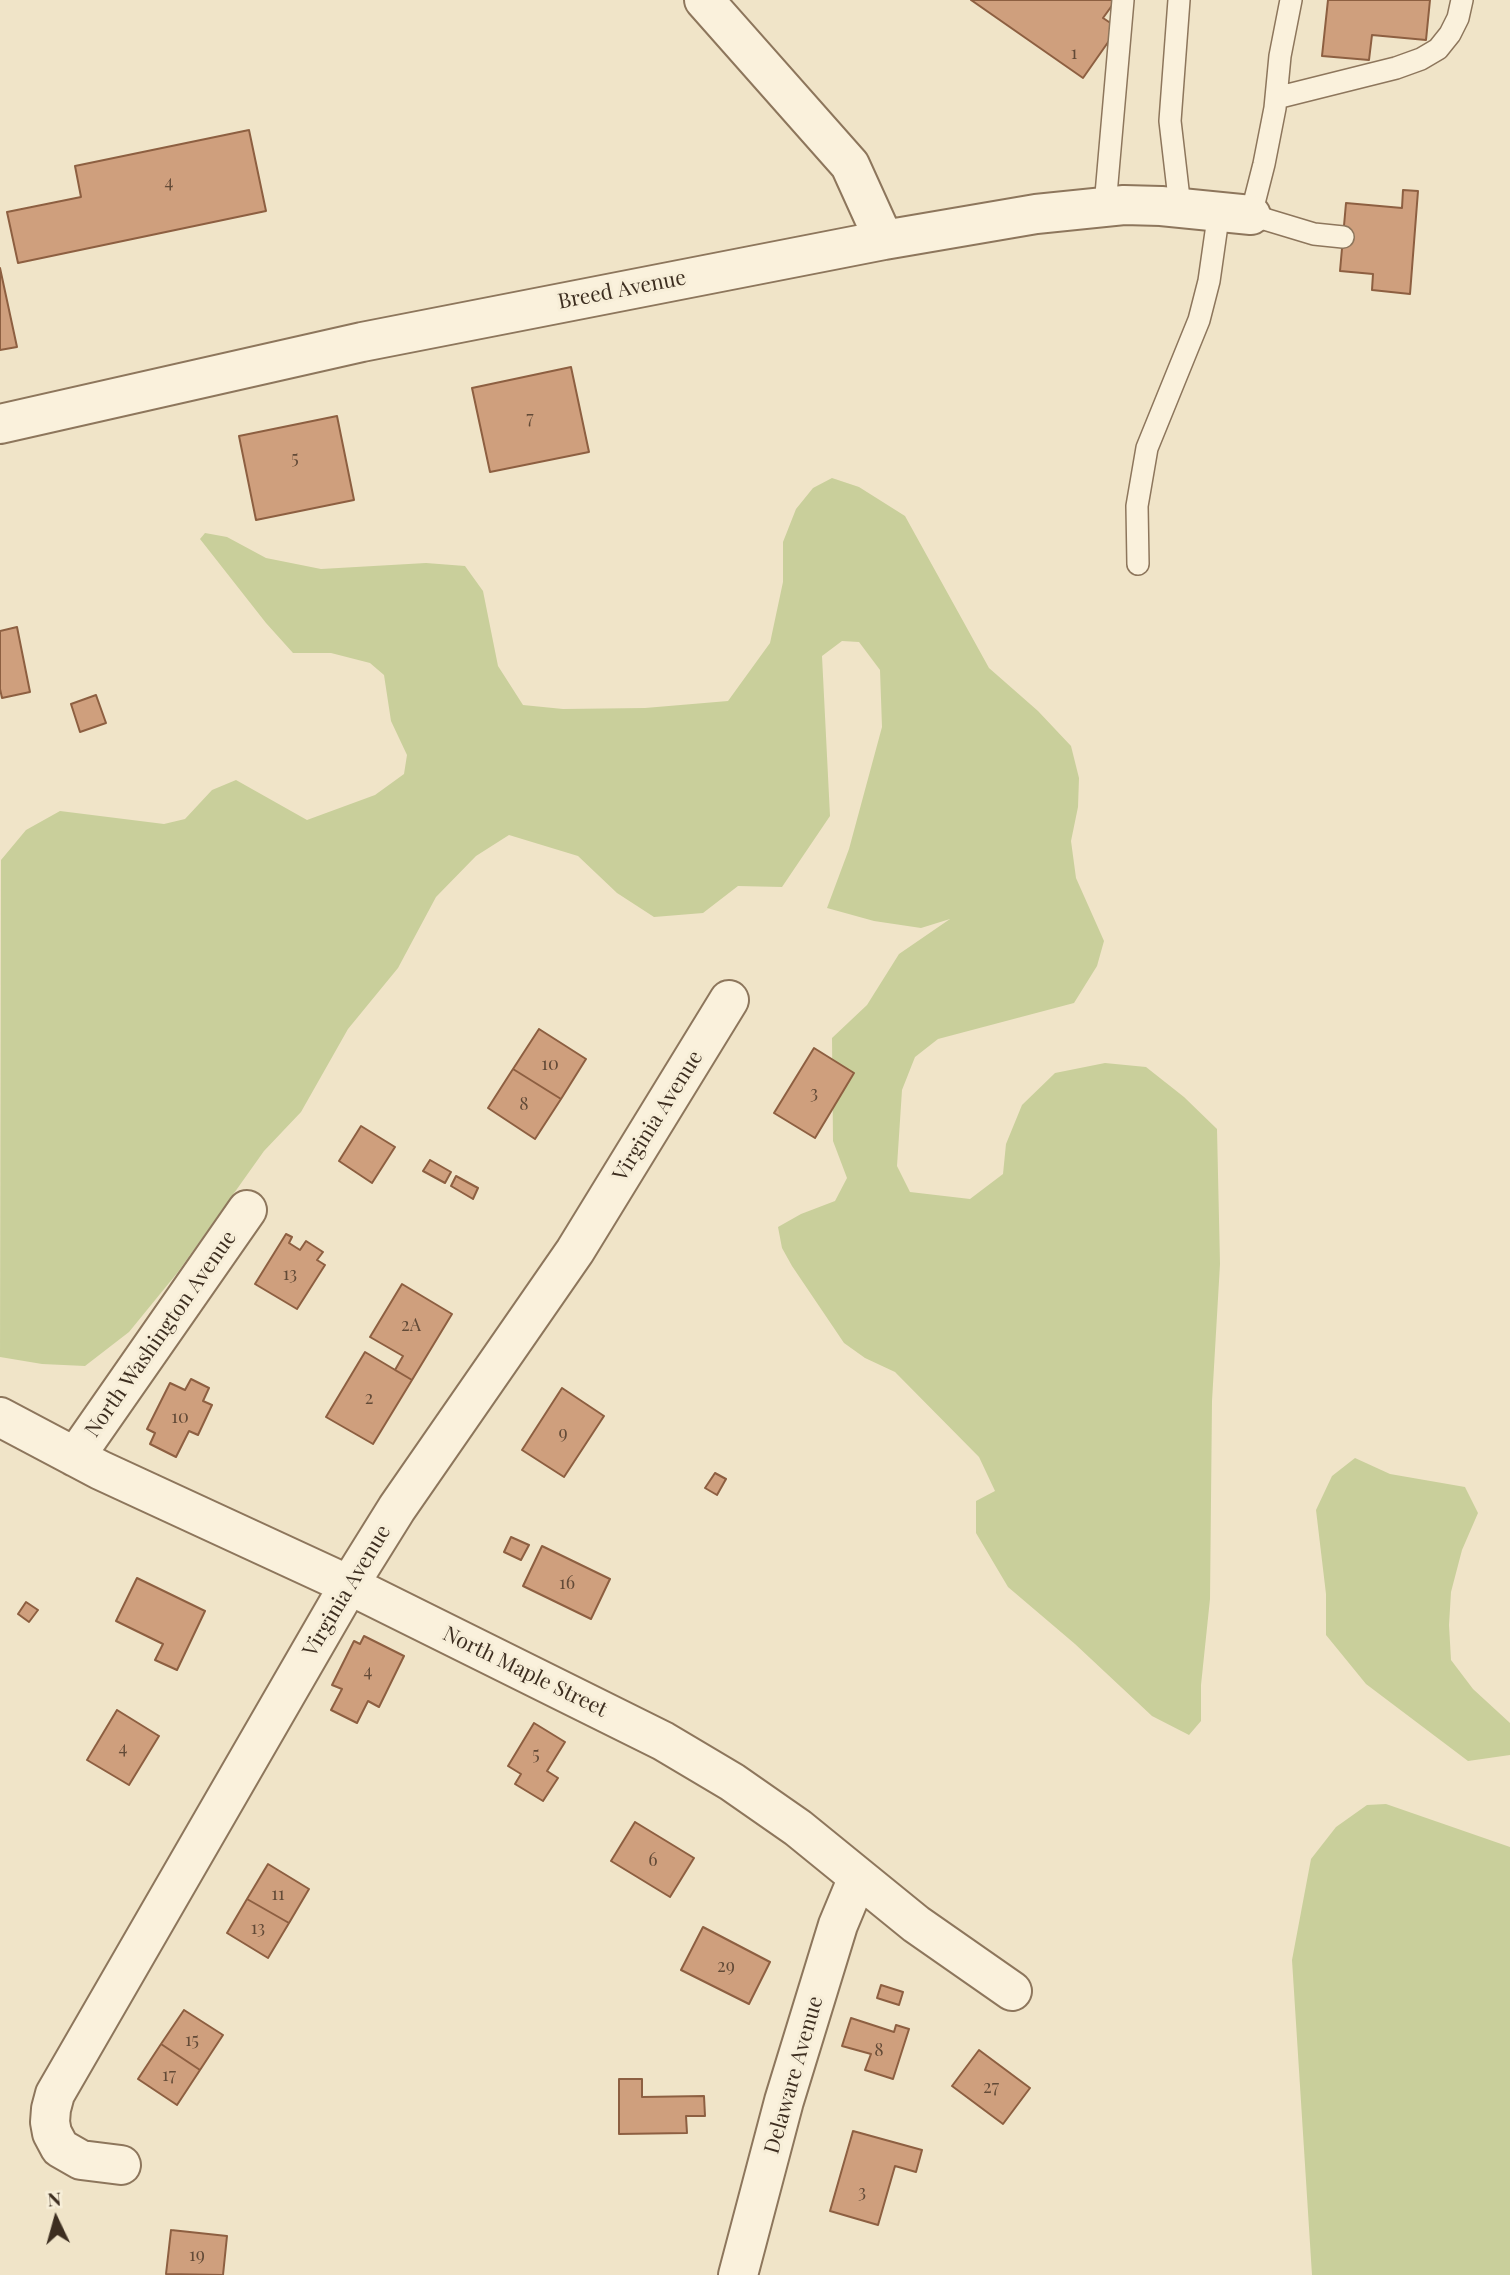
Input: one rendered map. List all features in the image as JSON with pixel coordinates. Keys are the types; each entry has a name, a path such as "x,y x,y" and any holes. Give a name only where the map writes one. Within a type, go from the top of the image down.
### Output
{"street":[{"path":"704,0 850,165 884,240"},
{"name":"Breed Avenue","path":"0,424 362,342 884,240 1036,214 1105,206 1180,207 1235,213"},
{"name":"Virginia Avenue","path":"121,2165 81,2160 60,2148 51,2127 51,2109 55,2094 349,1585 397,1508 575,1251 729,1000"},
{"name":"North Washington Avenue","path":"75,1457 247,1210"},
{"name":"North Maple Street","path":"0,1417 75,1457 349,1585 663,1741 732,1782 828,1850 916,1924 1012,1991"},
{"name":"Delaware Avenue","path":"738,2275 784,2101 838,1925 858,1877"}],"lane":[{"path":"1105,206 1123,0"},
{"path":"1179,0 1170,121 1180,207"},
{"path":"1138,565 1137,506 1147,448 1199,320 1209,281 1235,213 1265,164 1291,0"},
{"path":"1276,97 1396,68 1421,59 1438,49 1450,34 1458,18 1462,0"},
{"path":"1235,213 1301,231 1343,237"}],"green space":[{"path":"832,478 859,487 905,516 989,668 1038,711 1071,746 1079,778 1078,807 1071,841 1076,878 1104,941 1097,966 1074,1003 938,1039 915,1057 902,1090 897,1166 910,1192 970,1199 1003,1174 1006,1144 1022,1105 1055,1073 1105,1063 1146,1067 1184,1097 1217,1129 1220,1264 1212,1401 1210,1599 1201,1685 1201,1721 1189,1735 1152,1716 1075,1644 1008,1587 976,1533 976,1501 995,1491 979,1457 895,1372 865,1358 844,1343 782,1248 778,1227 801,1214 835,1201 847,1178 833,1141 832,1038 867,1005 899,954 950,919 921,928 874,921 827,908 849,849 882,727 880,670 859,642 842,641 822,656 830,816 782,887 738,886 703,913 654,917 617,893 578,856 509,835 476,856 436,897 398,968 348,1029 301,1112 264,1151 178,1272 129,1332 85,1366 42,1364 0,1357 1,860 26,830 60,811 164,824 185,819 212,790 236,780 307,820 375,795 404,774 407,755 391,721 384,675 370,663 331,653 293,653 200,539 205,533 227,537 266,558 321,569 426,563 465,566 483,591 498,666 523,705 563,709 645,708 728,701 770,643 783,582 783,542 796,509 813,488"},
{"path":"1355,1458 1390,1474 1465,1487 1478,1513 1462,1550 1451,1592 1451,1660 1473,1689 1510,1723 1510,1755 1468,1761 1366,1684 1326,1635 1326,1594 1316,1510 1332,1476"},
{"path":"1386,1804 1510,1847 1510,2275 1312,2275 1292,1960 1311,1859 1336,1827 1367,1805"}],"building":[{"path":"971,0 1116,0 1103,18 1118,28 1083,78"},
{"path":"1328,0 1430,0 1426,40 1372,35 1369,60 1322,56"},
{"path":"249,130 266,211 18,263 7,212 81,197 75,166"},
{"path":"1403,190 1418,191 1410,294 1372,290 1373,274 1340,271 1346,203 1402,208"},
{"path":"0,268 17,347 0,350"},
{"path":"571,367 589,452 490,472 472,388"},
{"path":"337,416 354,500 256,520 239,436"},
{"path":"17,627 30,692 2,698 0,631"},
{"path":"96,695 106,723 80,732 71,704"},
{"path":"539,1029 586,1059 561,1099 513,1069"},
{"path":"814,1048 854,1073 815,1138 774,1113"},
{"path":"513,1069 561,1099 535,1139 488,1108"},
{"path":"361,1126 395,1147 372,1183 339,1161"},
{"path":"430,1160 451,1172 445,1183 423,1171"},
{"path":"456,1176 478,1188 473,1199 451,1186"},
{"path":"286,1234 292,1237 289,1243 300,1250 306,1241 323,1252 317,1260 325,1265 297,1309 255,1284"},
{"path":"402,1284 452,1314 412,1380 395,1370 403,1356 370,1337"},
{"path":"365,1352 412,1380 373,1444 326,1417"},
{"path":"191,1379 209,1388 203,1401 212,1405 198,1435 189,1431 176,1457 150,1444 155,1433 147,1429 170,1383 185,1390"},
{"path":"562,1388 604,1416 564,1477 522,1450"},
{"path":"715,1473 726,1479 717,1495 705,1488"},
{"path":"511,1537 529,1545 521,1560 504,1552"},
{"path":"542,1546 610,1579 591,1619 523,1586"},
{"path":"137,1578 205,1611 177,1670 155,1660 163,1644 116,1621"},
{"path":"26,1602 38,1610 29,1622 18,1614"},
{"path":"364,1636 404,1656 379,1707 368,1701 357,1723 331,1710 342,1689 332,1685 354,1641 360,1644"},
{"path":"117,1710 159,1736 129,1785 87,1760"},
{"path":"534,1723 565,1742 547,1771 558,1778 543,1801 515,1784 521,1774 508,1766"},
{"path":"635,1822 694,1858 670,1897 611,1861"},
{"path":"268,1864 309,1889 289,1923 247,1899"},
{"path":"247,1899 289,1923 268,1958 227,1933"},
{"path":"703,1927 770,1962 749,2004 681,1970"},
{"path":"881,1985 903,1992 899,2005 877,1998"},
{"path":"184,2010 223,2035 200,2070 161,2044"},
{"path":"851,2018 894,2032 896,2025 909,2029 893,2079 865,2070 871,2054 842,2046"},
{"path":"161,2044 200,2070 177,2105 138,2079"},
{"path":"979,2050 1030,2088 1003,2124 952,2086"},
{"path":"619,2079 642,2079 642,2097 704,2096 705,2116 686,2116 687,2133 619,2134"},
{"path":"853,2131 922,2150 916,2172 895,2166 878,2225 830,2211"},
{"path":"171,2230 227,2236 223,2275 166,2274"}]}
